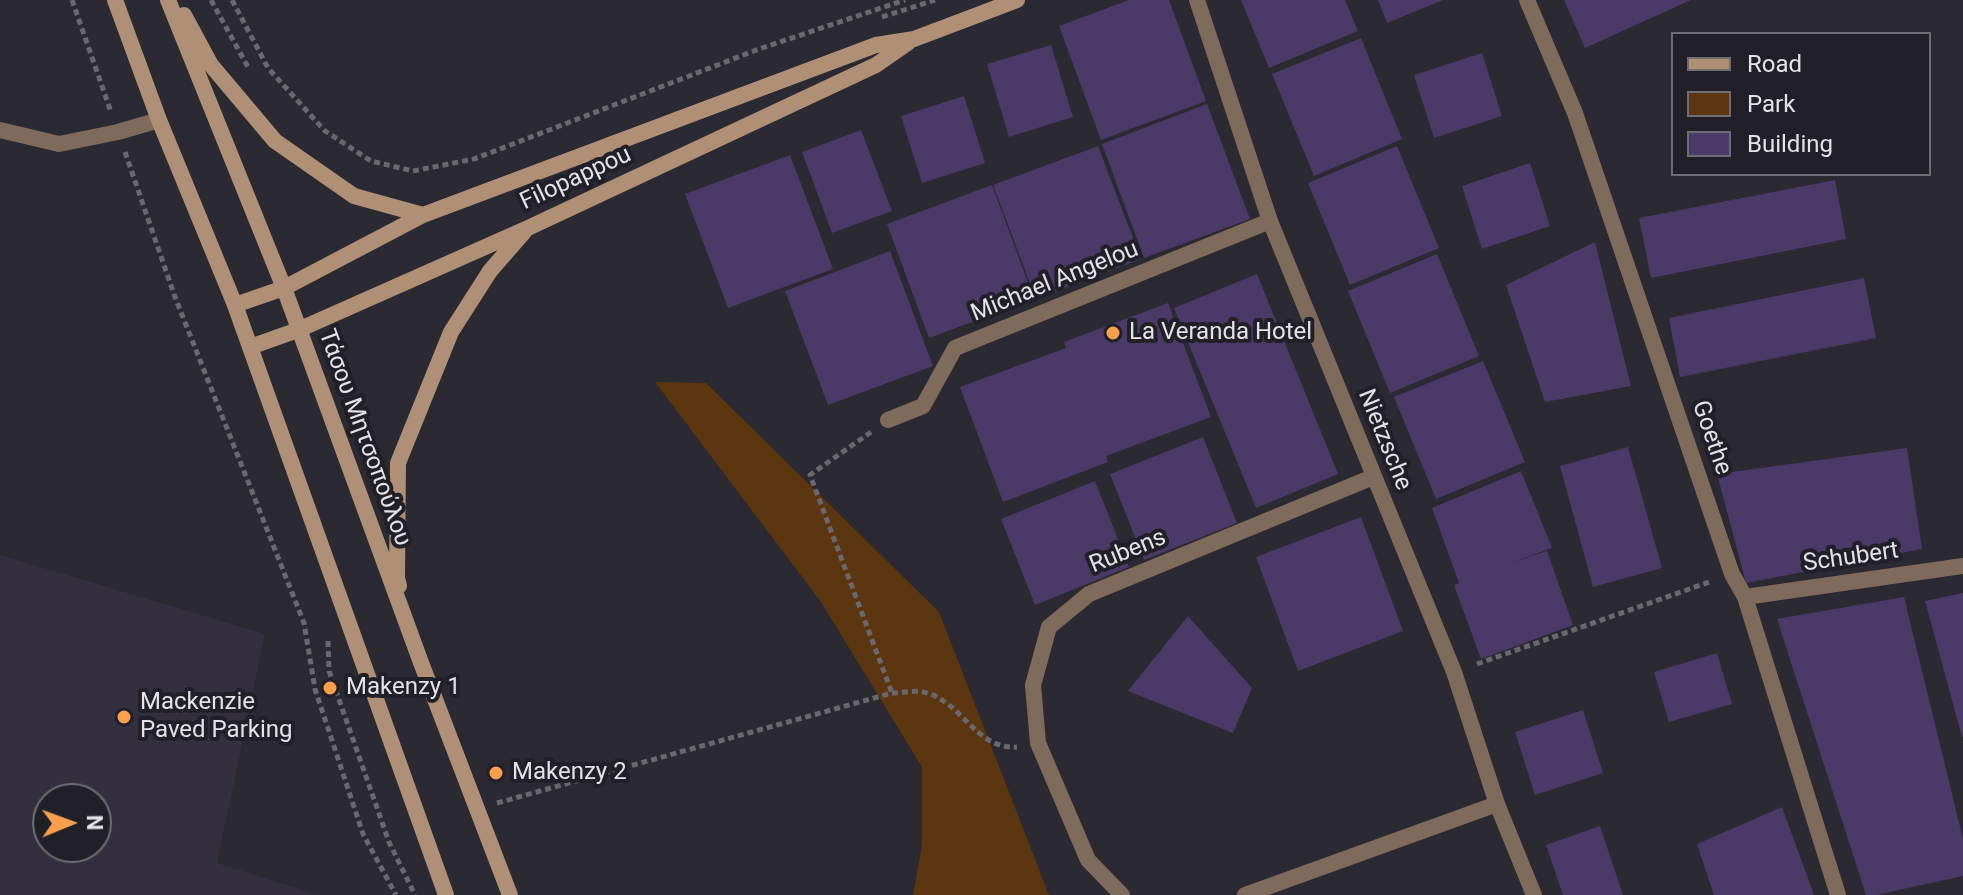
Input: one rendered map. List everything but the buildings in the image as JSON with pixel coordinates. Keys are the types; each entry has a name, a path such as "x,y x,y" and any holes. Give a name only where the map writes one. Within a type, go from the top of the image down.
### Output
{"street":[{"path":"115,0 159,120 235,305 446,895"},
{"name":"Τάσου Μητσοπούλου","path":"168,0 284,288 510,895"},
{"path":"175,0 211,65 275,141 354,196 423,215"},
{"name":"Filopappou","path":"235,305 284,288 423,215 876,45 914,39 1017,0"},
{"name":"Nietzsche","path":"1197,0 1270,221 1454,672 1497,804 1534,895"},
{"name":"Goethe","path":"1527,0 1575,113 1732,574 1745,597 1838,895"},
{"name":"Filopappou","path":"250,347 298,330 528,228 876,65 914,39"},
{"path":"0,130 59,144 159,120"},
{"name":"Michael Angelou","path":"888,420 923,406 955,348 1270,221"},
{"path":"420,660 397,578 398,463 451,332 490,271 528,228"},
{"name":"Rubens","path":"1122,895 1088,860 1038,743 1033,685 1049,627 1089,594 1373,477"},
{"name":"Schubert","path":"1745,597 1963,566"},
{"path":"1245,895 1497,804"}],"path":[{"path":"72,0 175,297 304,623 315,689 363,834 396,895"},
{"path":"211,0 249,69"},
{"path":"232,0 268,68 325,131 371,161 413,171 474,159 759,49 905,0"},
{"path":"881,18 935,0"},
{"path":"888,420 810,475 892,693"},
{"path":"1454,672 1732,574"},
{"path":"327,634 329,671 389,842 415,895"},
{"path":"477,809 892,693 921,691 939,697 989,742 1013,748 1038,743"}],"shaded area":[{"name":"Mackenzie Paved Parking","path":"0,555 265,634 217,863 318,895 0,895"}],"green space":[{"path":"655,382 706,383 939,612 1049,895 913,895 922,845 922,767 821,602"}],"place":[{"name":"La Veranda Hotel","path":"1113,333"},
{"name":"Makenzy 1","path":"330,688"},
{"name":"Mackenzie Paved Parking","path":"124,717"},
{"name":"Makenzy 2","path":"496,773"}]}
